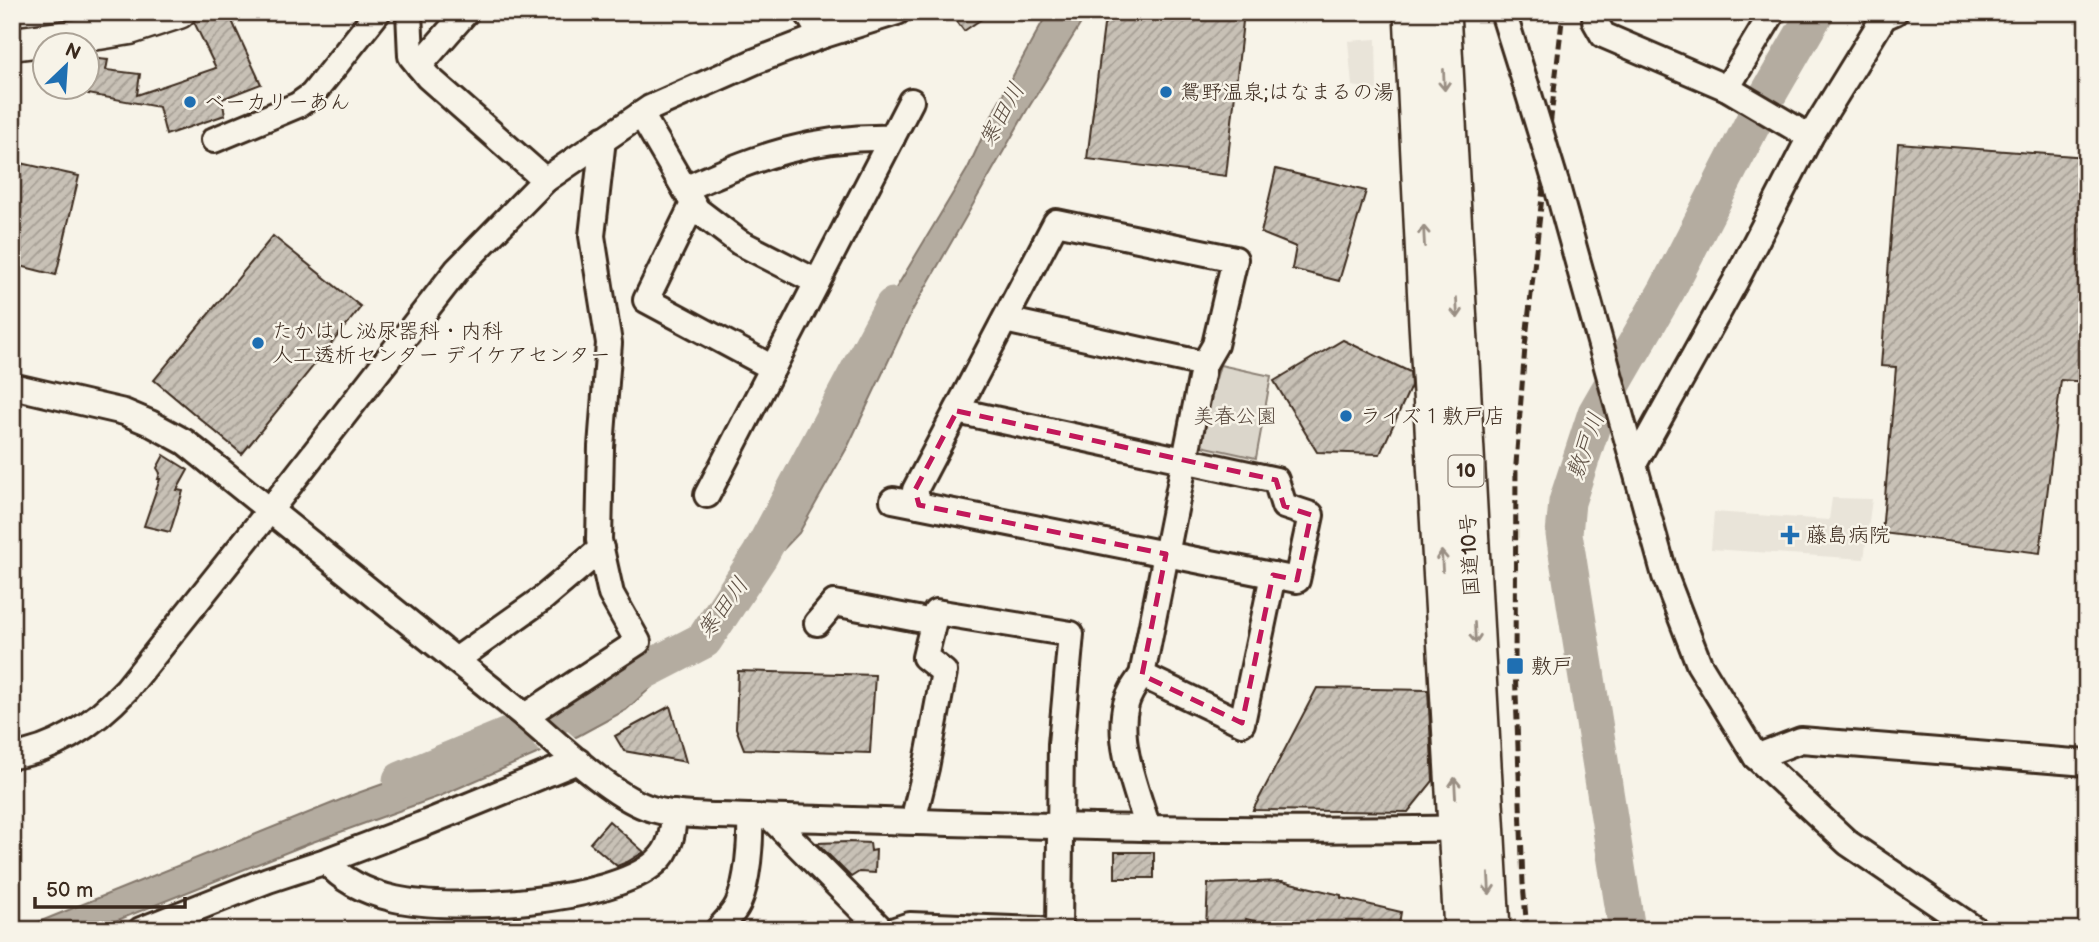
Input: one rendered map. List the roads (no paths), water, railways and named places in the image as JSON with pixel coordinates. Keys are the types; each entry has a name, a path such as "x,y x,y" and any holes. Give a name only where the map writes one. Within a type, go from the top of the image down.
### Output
{"highway":[{"name":"国道10号","path":"1413,12 1429,337 1471,828 1491,930"},
{"name":"国道10号","path":"1441,12 1471,828 1463,930"}],"main road":[{"path":"12,44 120,30 179,12"}],"street":[{"path":"214,140 298,105 312,95 378,12"},
{"path":"409,12 411,56 419,66 428,77 545,180"},
{"path":"419,66 466,12"},
{"path":"807,12 821,36"},
{"path":"1503,12 1556,183 1665,576 1699,664 1756,757 1848,844 1976,930"},
{"path":"1596,12 1594,21 1603,36 1736,93 1803,132"},
{"path":"1736,93 1773,12"},
{"path":"12,756 37,751 67,739 118,699 457,270 545,180 650,108 756,61 892,13"},
{"path":"1634,464 1735,282 1803,132 1889,14"},
{"path":"707,495 911,101"},
{"path":"641,114 697,211 739,242 817,282"},
{"path":"773,368 646,300 689,196 722,172 780,151 838,139 892,138"},
{"path":"525,716 638,642 611,594 599,540 601,447 609,343 592,236 603,139"},
{"path":"919,505 915,490 1056,222 1235,259 1214,345 1204,364 1142,675 1127,702 1124,729 1129,760 1148,828"},
{"path":"1005,320 1204,364"},
{"path":"12,386 102,406 150,422 185,442 573,757 631,800 646,807 674,813 760,817 1148,828 1471,828"},
{"path":"892,500 1297,580 1311,515 1284,506 1276,480 957,411"},
{"path":"456,660 542,599 601,549"},
{"path":"1142,675 1242,723 1273,575"},
{"path":"817,623 834,603 933,622"},
{"path":"913,821 929,755 944,671 925,657 936,612 1071,634 1060,744 1059,930"},
{"path":"1756,757 1801,740 2087,763"},
{"path":"141,930 268,880 421,825 573,757"},
{"path":"326,861 335,872 351,883 382,896 408,902 523,902 553,898 604,887 646,869 663,855 671,840 674,813"},
{"path":"760,817 870,925"},
{"path":"718,930 739,902 750,844 760,817"},
{"path":"895,930 910,925 1040,930"}],"water":[{"path":"1048,12 1088,12 1027,110 912,311 848,446 799,533 743,592 690,664 657,682 626,710 578,736 440,796 310,843 93,930 19,930 355,794 517,736 590,704 601,705 626,695 684,656 787,527 812,488 855,409 873,332 886,305 968,168 997,105"}],"waterway":[{"name":"敷戸川","path":"1627,930 1564,534 1567,502 1596,413 1667,290 1762,105 1816,12"},
{"name":"寒田川","path":"401,780 561,714 704,640 760,555 893,306"}],"railway":[{"path":"1527,930 1515,666 1516,464 1525,347 1563,12"}],"place":[{"name":"鴛野温泉;はなまるの湯","path":"1166,92"},
{"name":"ベーカリーあん","path":"190,102"},
{"name":"たかはし泌尿器科・内科 人工透析センター デイケアセンター","path":"258,343"},
{"name":"ライズ１敷戸店","path":"1346,416"},
{"name":"藤島病院","path":"1790,535"},
{"name":"敷戸","path":"1515,666"}],"park label":[{"name":"美春公園","path":"1235,416"}]}
